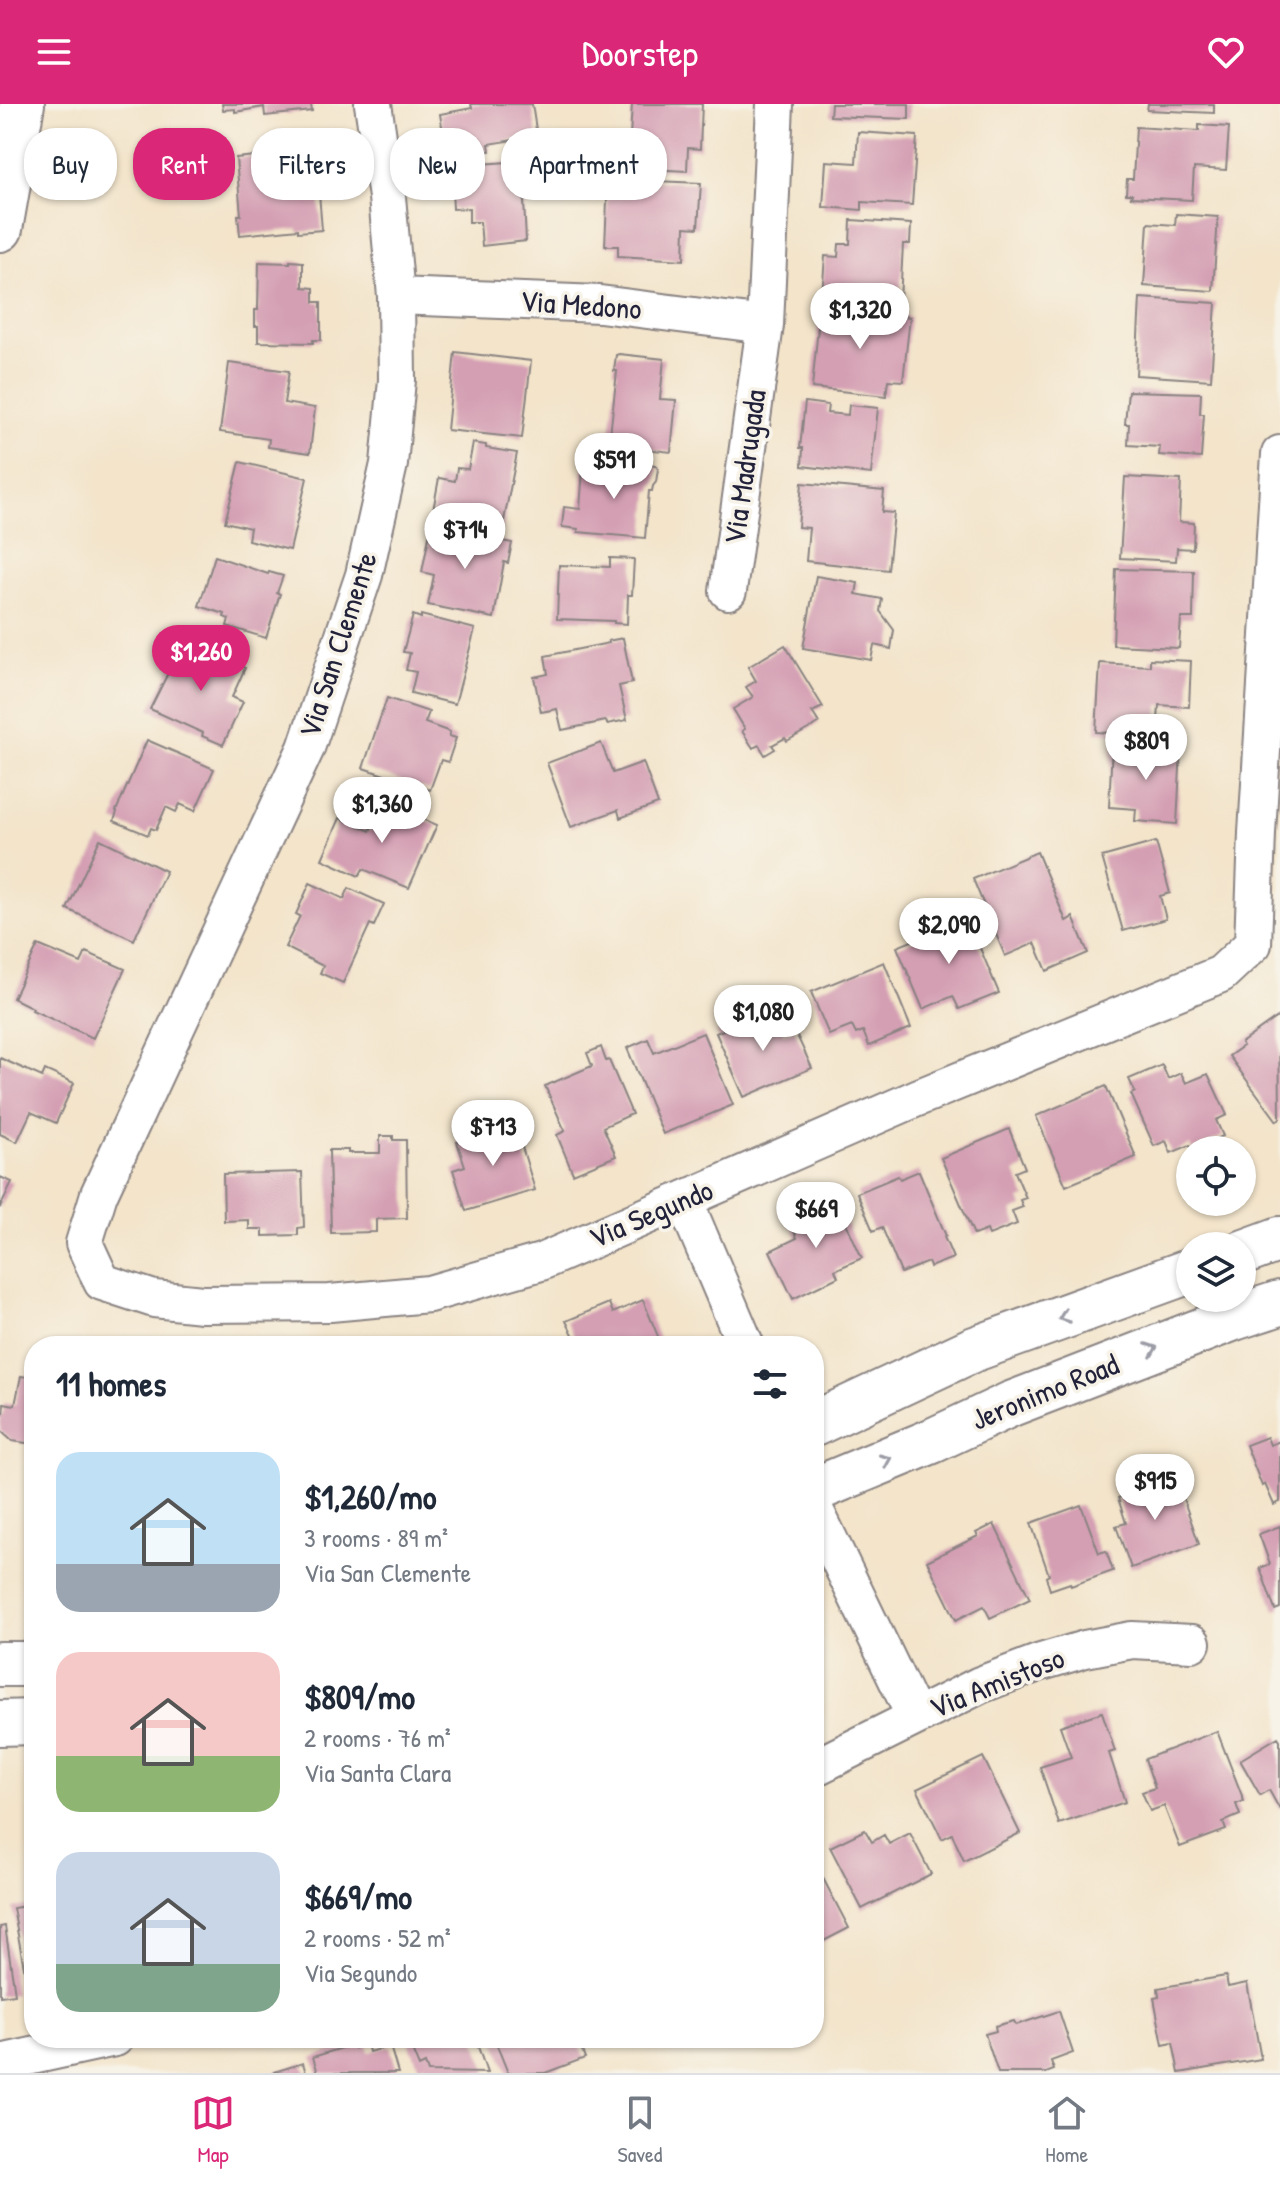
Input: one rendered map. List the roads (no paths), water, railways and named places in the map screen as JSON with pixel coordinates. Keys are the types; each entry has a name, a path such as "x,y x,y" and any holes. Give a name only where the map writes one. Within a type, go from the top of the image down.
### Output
{"main road":[{"path":"0,229 13,127"},
{"path":"1256,1248 1280,1239"},
{"name":"Jeronimo Road","path":"824,1419 972,1350 1176,1276"},
{"name":"Jeronimo Road","path":"824,1486 1011,1404 1280,1303"},
{"path":"0,1664 24,1664"},
{"path":"0,1723 24,1722"}],"street":[{"name":"Via San Clemente","path":"102,1282 84,1243 99,1194 306,748 364,575 389,464 397,380 396,296 387,197 373,104"},
{"name":"Via Madrugada","path":"728,591 765,325 775,104"},
{"name":"Via Medono","path":"396,296 600,304 765,325"},
{"name":"Via Segundo","path":"102,1282 154,1299 202,1304 330,1303 429,1294 541,1262 917,1098 1221,974 1253,944 1280,454"},
{"path":"684,1200 742,1336"},
{"path":"824,1529 915,1717"},
{"name":"Via Amistoso","path":"824,1763 980,1685 1038,1663 1085,1649 1132,1640 1192,1643"},
{"path":"0,2063 69,2048"}]}
